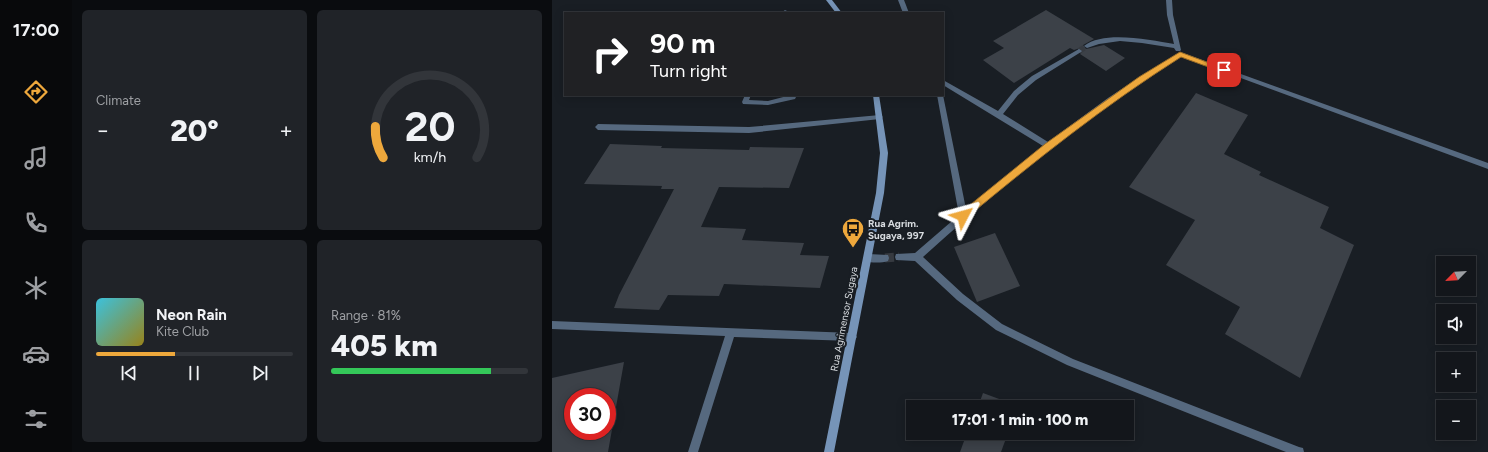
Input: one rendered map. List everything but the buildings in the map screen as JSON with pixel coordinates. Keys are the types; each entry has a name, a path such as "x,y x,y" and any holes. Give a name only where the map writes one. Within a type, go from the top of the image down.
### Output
{"main road":[{"path":"829,0 838,12"},
{"name":"Rua Agrimensor Sugaya","path":"829,452 880,193 884,153 876,96"}],"street":[{"path":"900,0 906,12"},
{"path":"1169,0 1176,46 1180,54 1488,166"},
{"path":"1087,46 1100,40 1116,39 1176,46"},
{"path":"999,115 1016,93 1034,78 1079,51"},
{"path":"899,257 917,257 963,216 1048,146 1142,78 1180,54"},
{"path":"944,83 1048,146"},
{"path":"748,96 745,102 768,103 794,96"},
{"path":"940,96 963,216"},
{"path":"598,126 749,130 880,117"},
{"path":"917,257 960,297 999,327 1070,362 1299,452"},
{"path":"868,258 885,258"},
{"path":"552,325 852,337"},
{"path":"693,452 731,332"}],"tunnel":[{"path":"1079,51 1087,46"},
{"path":"885,258 899,257"}],"place":[{"name":"Rua Agrim. Sugaya, 997","path":"853,248"}],"route":[{"path":"963,216 1048,146 1142,78 1180,54 1224,70"}]}
